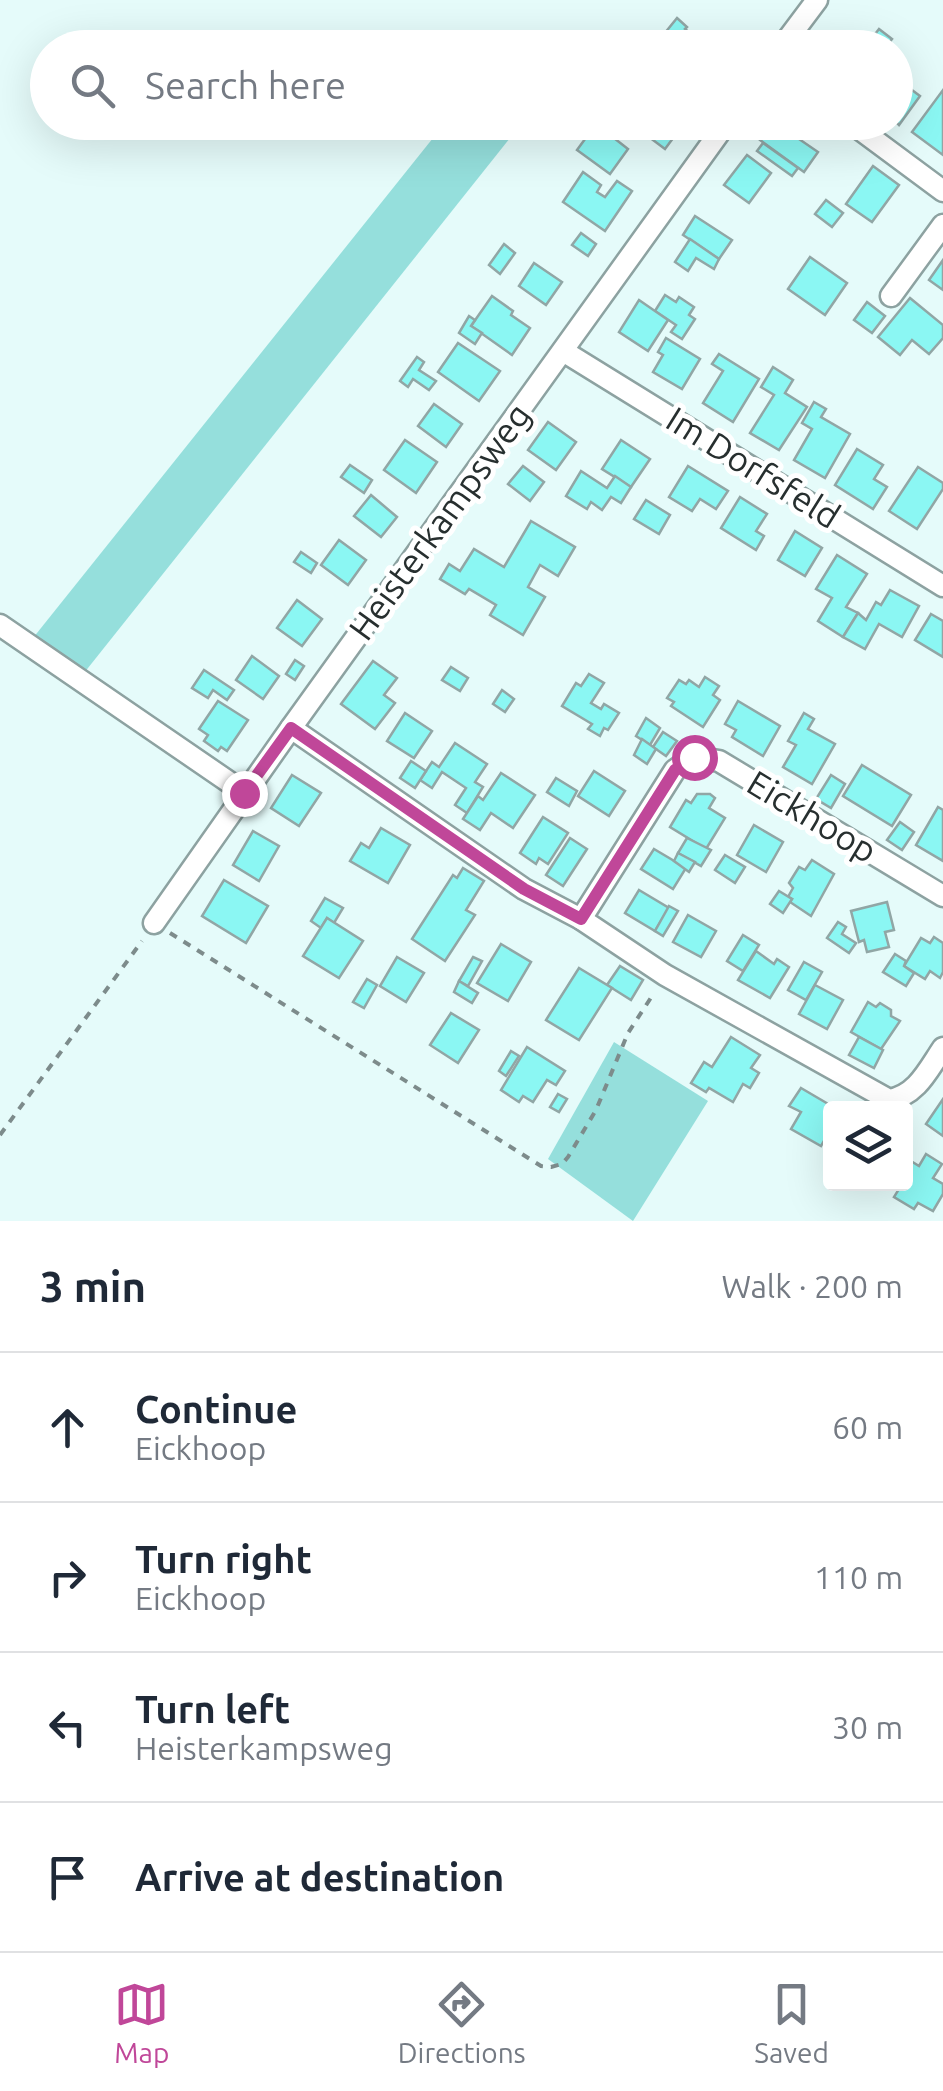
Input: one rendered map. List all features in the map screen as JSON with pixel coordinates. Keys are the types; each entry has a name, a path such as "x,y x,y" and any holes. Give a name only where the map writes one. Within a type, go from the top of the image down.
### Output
{"street":[{"path":"794,30 816,0"},
{"name":"Heisterkampsweg","path":"154,923 714,140"},
{"path":"874,140 943,191"},
{"path":"892,296 943,225"},
{"name":"Im Dorfsfeld","path":"563,351 943,586"},
{"path":"0,625 244,793"},
{"path":"291,728 524,889 581,919 666,975 888,1100 903,1098 916,1087 943,1048"},
{"name":"Eickhoop","path":"581,919 675,770 694,757 719,761 943,896"}],"path":[{"path":"0,1134 154,923 541,1166 562,1164 568,1157 596,1110 628,1033 666,975"}],"shaded area":[{"path":"431,140 508,140 84,673 33,638"},
{"path":"614,1042 708,1101 633,1221 548,1159"}],"building":[{"path":"677,18 687,27 686,30 667,30"},
{"path":"943,90 943,155 913,131"},
{"path":"584,140 616,140 628,149 610,174 577,150"},
{"path":"653,140 672,140 665,149"},
{"path":"760,140 800,140 818,152 804,172"},
{"path":"763,143 798,168 792,176 757,151"},
{"path":"747,155 771,173 749,203 724,185"},
{"path":"873,166 899,185 872,222 846,204"},
{"path":"583,172 601,185 597,192 605,197 617,181 632,191 605,231 563,202"},
{"path":"826,200 843,213 832,227 815,214"},
{"path":"695,216 732,240 719,259 683,235"},
{"path":"581,233 596,244 588,256 572,245"},
{"path":"690,239 719,259 714,269 696,258 688,271 675,262"},
{"path":"504,244 515,253 500,274 489,265"},
{"path":"810,257 847,283 825,315 788,289"},
{"path":"943,260 943,290 929,280"},
{"path":"534,263 562,282 546,305 519,286"},
{"path":"665,295 676,302 679,297 694,307 689,315 695,319 682,339 671,332 676,325 655,311"},
{"path":"492,296 530,328 512,355 471,326"},
{"path":"910,298 943,325 943,338 929,354 912,340 900,355 878,337"},
{"path":"639,300 668,320 648,351 619,332"},
{"path":"867,302 885,316 872,333 854,320"},
{"path":"469,316 475,320 471,326 482,333 475,344 459,333"},
{"path":"666,338 700,359 682,389 653,372 663,355 658,352"},
{"path":"458,343 500,371 479,401 438,372"},
{"path":"719,354 759,379 733,422 703,403 723,371 712,364"},
{"path":"417,357 424,362 419,370 436,381 429,390 413,379 408,387 400,381"},
{"path":"773,367 793,380 785,393 807,407 779,450 750,433 774,395 761,387"},
{"path":"814,402 826,409 821,417 850,434 825,478 794,460 812,429 802,423"},
{"path":"434,404 462,424 446,447 418,426"},
{"path":"548,422 576,442 556,470 528,450"},
{"path":"405,440 437,462 416,493 384,470"},
{"path":"621,440 650,459 631,487 602,469"},
{"path":"857,449 883,465 874,479 887,487 873,509 835,485"},
{"path":"350,465 372,480 364,493 341,477"},
{"path":"523,466 544,482 530,501 508,484"},
{"path":"688,466 728,491 716,509 700,499 692,511 669,497"},
{"path":"918,467 943,483 943,489 917,529 889,511"},
{"path":"581,471 607,488 615,476 631,487 621,503 611,497 602,510 591,502 587,509 566,496"},
{"path":"371,495 397,517 381,537 354,516"},
{"path":"740,497 767,514 756,531 764,536 756,550 721,528"},
{"path":"646,500 670,515 659,534 634,519"},
{"path":"531,521 575,547 558,576 540,565 528,587 545,597 523,635 490,615 496,605 469,589 465,594 440,579 449,564 460,571 474,549 504,567"},
{"path":"795,531 822,548 805,576 778,560"},
{"path":"339,540 366,560 348,585 321,565"},
{"path":"301,552 317,563 311,573 294,562"},
{"path":"837,555 867,574 846,607 858,613 843,637 818,621 832,598 816,589"},
{"path":"890,590 919,606 902,637 879,624 865,649 843,637 858,613 866,620 876,602 881,605"},
{"path":"297,600 322,619 302,646 277,628"},
{"path":"931,614 943,621 943,657 915,640"},
{"path":"252,656 279,676 263,699 236,680"},
{"path":"295,660 304,666 295,680 286,674"},
{"path":"373,661 397,678 384,695 395,703 375,729 341,704"},
{"path":"451,667 468,678 460,691 442,680"},
{"path":"204,670 234,690 227,700 213,690 208,698 192,688"},
{"path":"589,674 604,683 591,703 601,709 604,704 619,713 600,736 588,729 592,724 562,706 576,683 581,686"},
{"path":"705,677 719,686 713,695 720,700 703,727 671,706 674,702 667,698 679,680 686,684 689,680 699,687"},
{"path":"502,690 514,699 505,712 493,704"},
{"path":"218,701 248,720 227,751 221,747 218,751 204,741 208,735 199,729"},
{"path":"738,701 780,726 763,756 732,737 736,730 725,724"},
{"path":"405,713 432,731 414,758 387,741"},
{"path":"804,713 814,719 808,729 835,744 812,784 783,767 796,745 788,741"},
{"path":"646,718 660,728 650,745 636,736"},
{"path":"663,732 677,741 666,756 653,747"},
{"path":"642,739 656,749 647,764 634,755"},
{"path":"455,743 487,764 475,782 483,787 467,813 455,805 466,788 442,772 432,788 420,780 432,762 439,767"},
{"path":"411,761 426,771 415,788 400,778"},
{"path":"862,765 911,795 892,826 843,796"},
{"path":"594,771 625,791 609,816 578,796"},
{"path":"501,773 535,795 513,828 491,813 480,830 463,819 478,796 483,800"},
{"path":"292,775 321,793 299,826 271,808"},
{"path":"831,775 845,784 831,808 816,799"},
{"path":"556,778 577,791 569,806 547,792"},
{"path":"697,794 715,798 709,808 725,818 706,849 670,827 686,800 691,803"},
{"path":"938,807 943,810 943,861 916,845"},
{"path":"543,817 568,833 548,864 539,858 536,864 520,853"},
{"path":"900,822 914,832 902,850 887,840"},
{"path":"754,825 783,842 766,872 737,855"},
{"path":"381,828 410,845 388,883 350,861 361,843 369,848"},
{"path":"253,831 279,846 259,881 233,865"},
{"path":"570,838 587,849 563,886 546,875"},
{"path":"687,838 711,850 701,866 678,853"},
{"path":"654,849 686,868 673,889 641,869"},
{"path":"678,853 695,862 689,872 674,861"},
{"path":"725,855 745,867 735,883 715,870"},
{"path":"812,860 834,874 811,916 788,897 793,888 789,883 799,867 805,870"},
{"path":"463,868 484,881 466,910 475,915 445,961 412,939 453,875 457,878"},
{"path":"224,880 268,906 246,943 202,916"},
{"path":"639,890 669,908 655,931 625,913"},
{"path":"779,891 792,899 783,913 770,904"},
{"path":"325,898 343,908 334,923 327,918 321,928 311,921"},
{"path":"887,902 894,930 885,932 889,947 867,952 864,940 859,942 851,911"},
{"path":"669,906 678,911 663,936 655,931"},
{"path":"688,915 716,931 701,957 673,942"},
{"path":"327,918 363,941 339,978 303,956"},
{"path":"838,922 846,927 842,934 856,943 849,953 827,938"},
{"path":"743,935 759,945 743,971 727,961"},
{"path":"934,937 943,943 943,972 940,978 930,971 925,979 904,966 921,938 930,943"},
{"path":"501,944 531,962 508,1001 477,983"},
{"path":"756,951 774,964 777,959 789,967 770,998 738,980"},
{"path":"895,954 914,973 906,986 883,972"},
{"path":"397,957 424,973 406,1002 380,986"},
{"path":"473,957 482,961 468,986 459,981"},
{"path":"804,962 822,972 806,1000 788,990"},
{"path":"620,966 643,980 631,1000 607,985"},
{"path":"579,968 612,988 579,1040 546,1020"},
{"path":"367,979 377,985 364,1008 353,1002"},
{"path":"459,981 478,993 472,1003 454,992"},
{"path":"815,985 843,1000 827,1029 799,1014"},
{"path":"868,1002 876,1007 880,1003 900,1021 881,1049 851,1032"},
{"path":"451,1013 479,1030 458,1063 430,1045"},
{"path":"731,1037 760,1055 751,1068 759,1073 750,1088 743,1084 733,1102 691,1083 704,1062 712,1067"},
{"path":"859,1037 883,1050 874,1068 849,1055"},
{"path":"527,1047 565,1071 556,1085 547,1080 533,1102 523,1096 519,1102 501,1090"},
{"path":"511,1051 519,1056 506,1076 499,1071"},
{"path":"801,1088 823,1101 821,1146 791,1129 801,1112 789,1106"},
{"path":"558,1094 567,1099 559,1112 550,1107"},
{"path":"943,1099 943,1136 926,1124"},
{"path":"926,1154 942,1164 933,1178 943,1184 943,1194 933,1211 918,1203 914,1209 894,1197 898,1191 913,1191 913,1162 919,1166"}],"route":[{"path":"244,793 291,728 524,889 581,919 675,770 694,757"}]}
